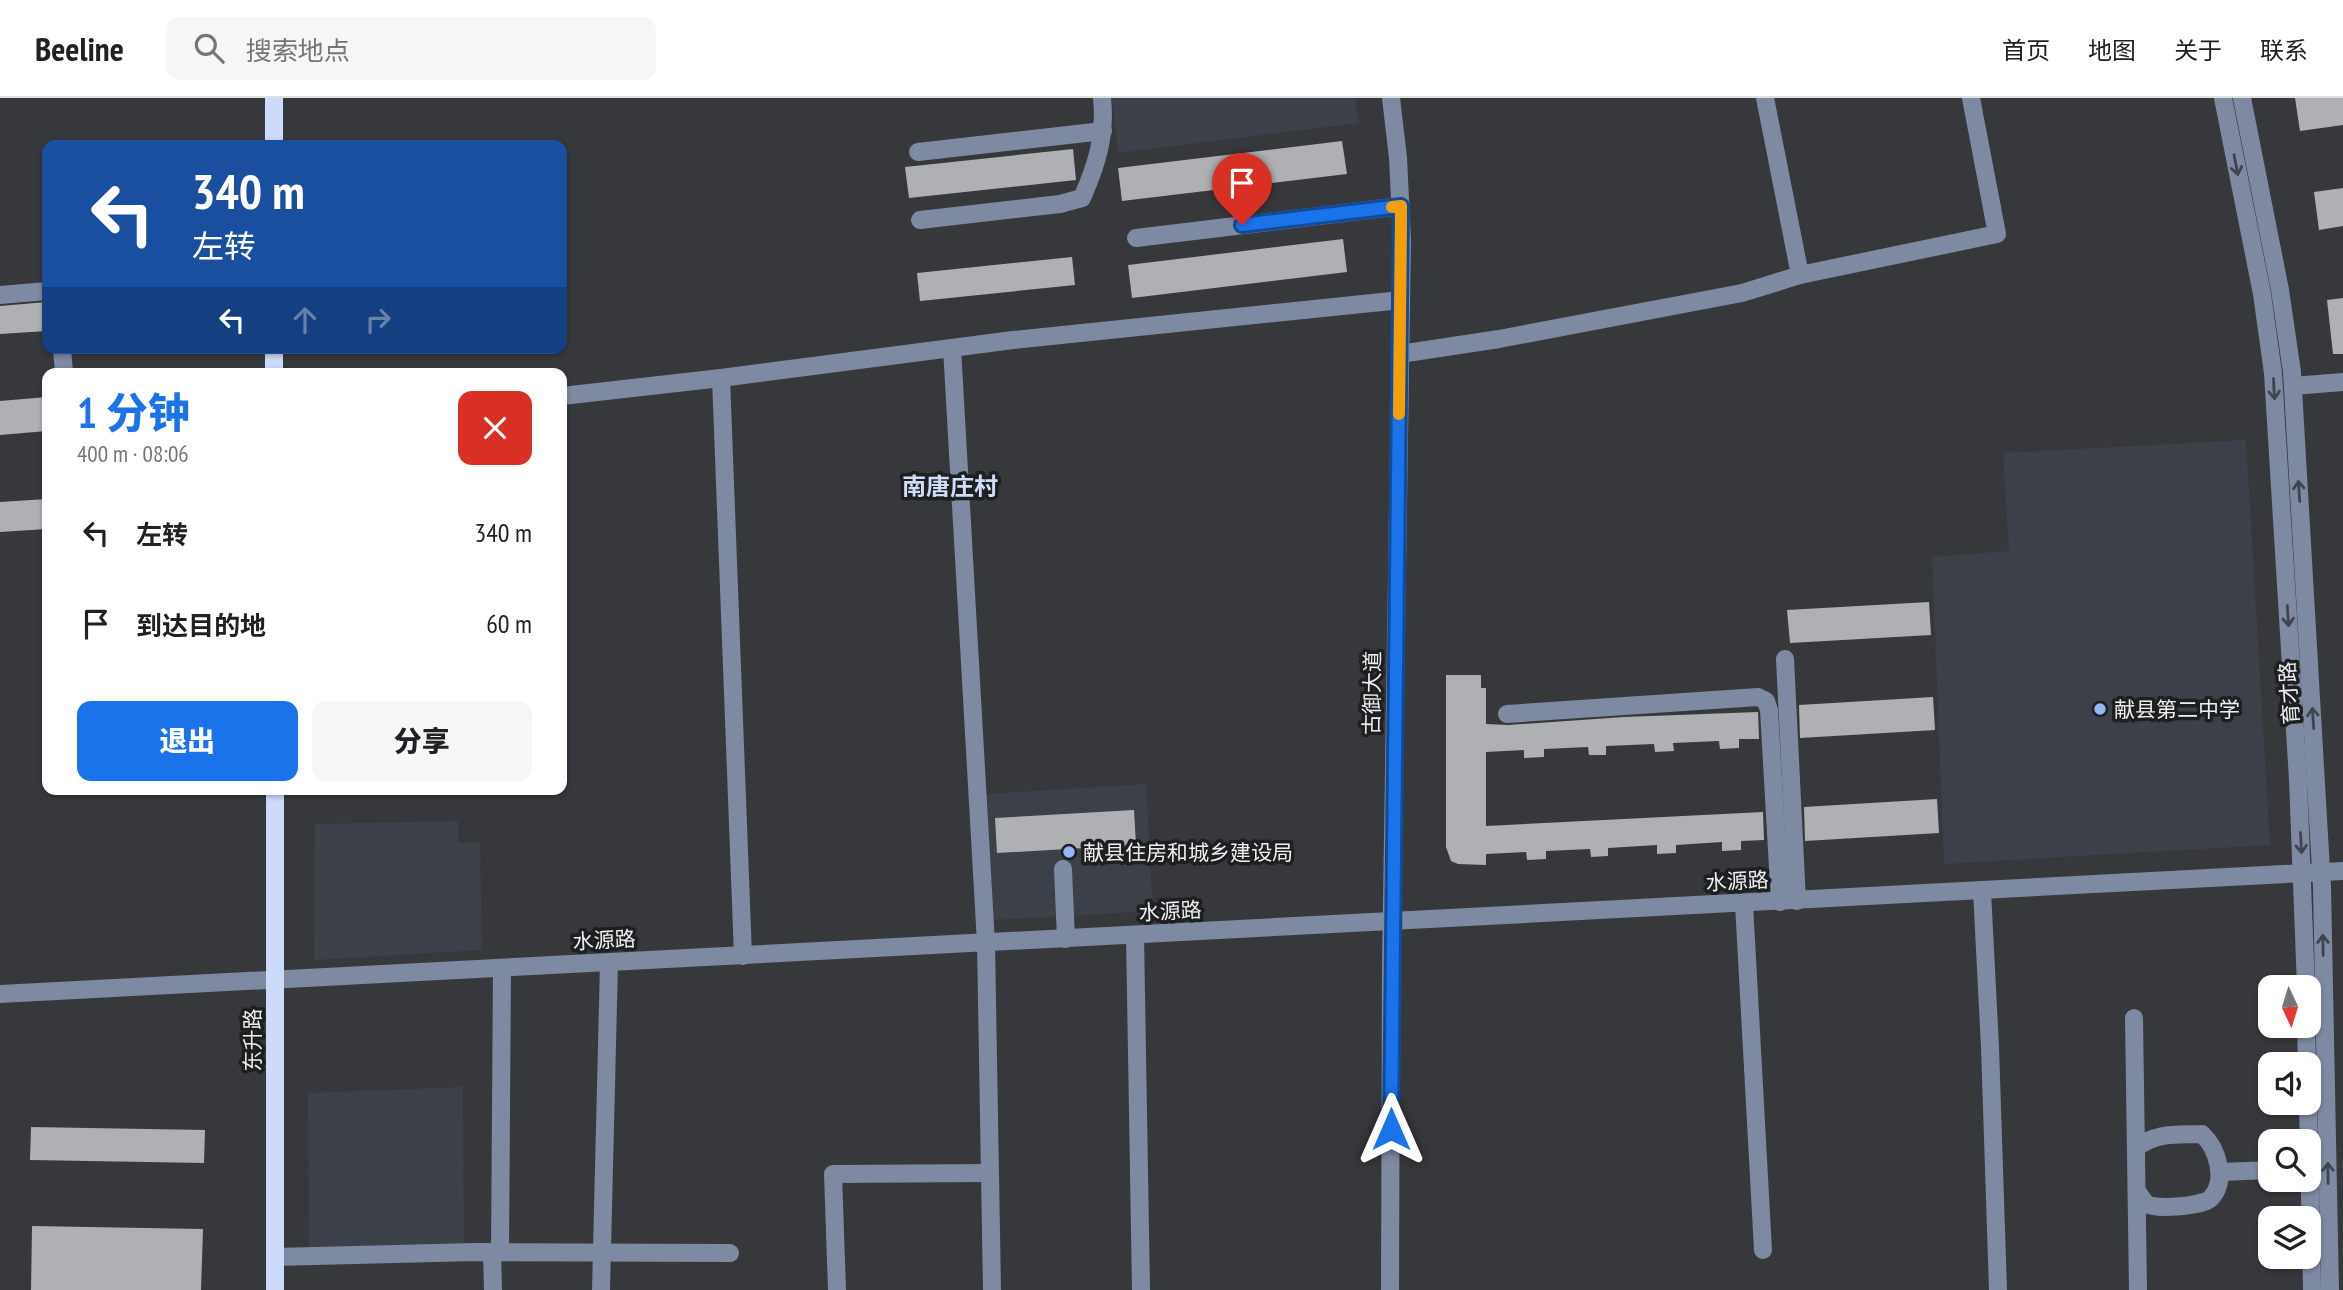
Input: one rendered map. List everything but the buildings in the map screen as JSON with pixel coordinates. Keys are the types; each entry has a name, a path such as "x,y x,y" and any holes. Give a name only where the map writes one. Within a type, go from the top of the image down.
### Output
{"main road":[{"path":"274,98 274,140"},
{"name":"东升路","path":"275,795 275,1290"}],"street":[{"path":"920,219 1060,204 1082,198 1097,164 1103,131 1102,98"},
{"name":"古御大道","path":"1390,1290 1401,300 1401,206 1391,98"},
{"path":"1765,98 1800,275"},
{"path":"1400,354 1499,339 1742,293 1800,275 1997,234 1971,98"},
{"name":"育才路","path":"2223,98 2262,293 2273,373 2303,874 2305,975"},
{"name":"育才路","path":"2242,98 2282,301 2292,386 2321,872 2336,1206 2330,1290"},
{"path":"918,152 1103,131"},
{"path":"1136,238 1401,206"},
{"path":"0,295 42,291"},
{"path":"567,395 953,348 1401,300"},
{"path":"953,348 986,943 992,1290"},
{"path":"721,378 743,956"},
{"path":"2292,386 2343,382"},
{"path":"1785,659 1788,901"},
{"path":"1507,714 1758,697 1766,701 1788,901"},
{"path":"1063,869 1066,939"},
{"name":"水源路","path":"0,994 2343,871"},
{"path":"1982,891 1998,1290"},
{"path":"1744,904 1763,1250"},
{"path":"1135,935 1140,1290"},
{"path":"601,1290 609,963"},
{"path":"493,1290 502,968"},
{"path":"2134,1018 2138,1290"},
{"path":"2136,1149 2148,1139 2158,1136 2202,1134 2210,1141 2221,1172 2213,1196 2204,1203 2157,1206 2148,1204 2137,1191"},
{"path":"2221,1172 2258,1170"},
{"path":"837,1290 834,1174 989,1173"},
{"path":"2310,1192 2312,1290"},
{"path":"275,1257 496,1252 730,1252"}],"shaded area":[{"path":"1112,98 1355,98 1359,123 1118,153"},
{"name":"献县第二中学","path":"2246,440 2270,845 1944,864 1932,557 2009,551 2003,453"},
{"name":"献县住房和城乡建设局","path":"1146,784 1153,911 993,920 986,794"},
{"path":"458,821 458,843 480,843 482,950 314,960 315,824"},
{"path":"463,1087 464,1245 309,1251 308,1093"}],"slow traffic":[{"path":"1392,207 1401,206 1399,414"}],"place":[{"name":"献县第二中学","path":"2100,709"},
{"name":"献县住房和城乡建设局","path":"1069,852"}],"district":[{"name":"南唐庄村","path":"950,486"}],"route":[{"path":"1242,225 1401,206 1391,1129"}]}
